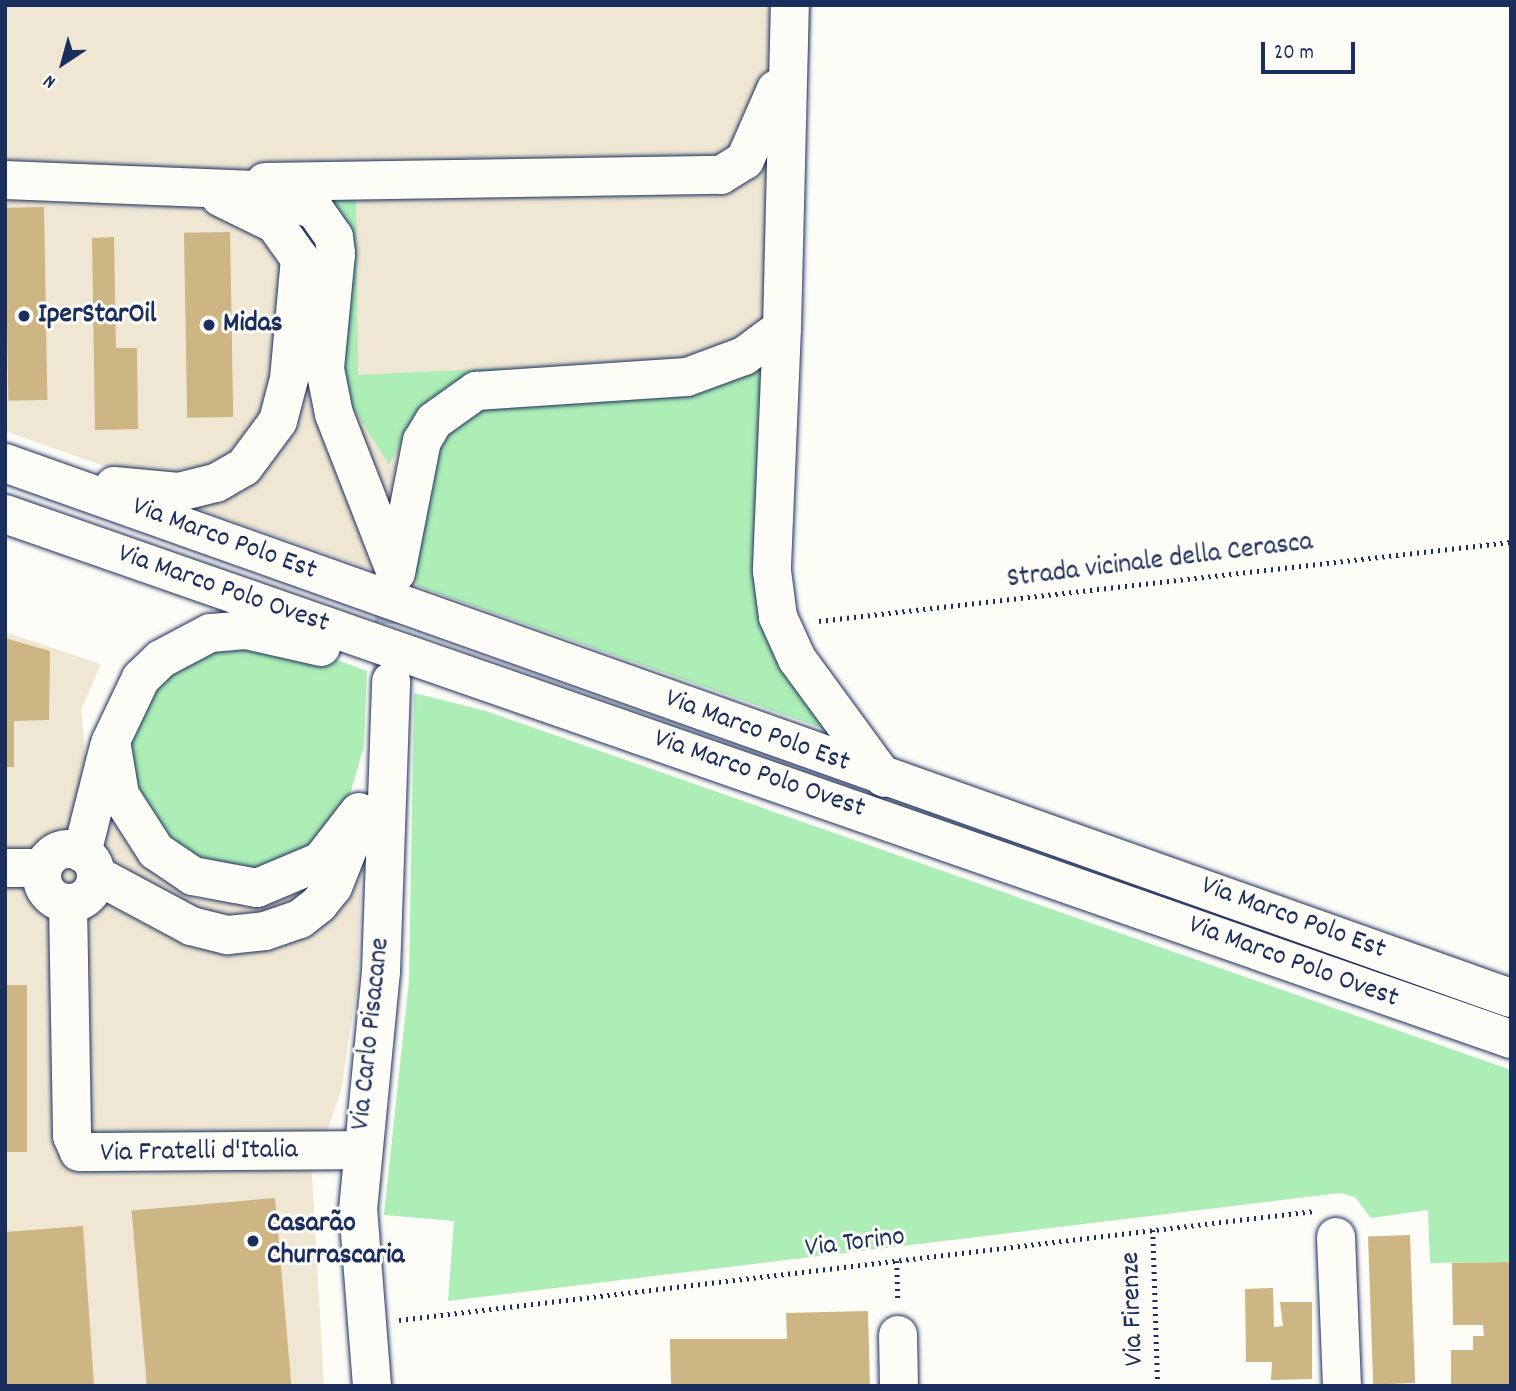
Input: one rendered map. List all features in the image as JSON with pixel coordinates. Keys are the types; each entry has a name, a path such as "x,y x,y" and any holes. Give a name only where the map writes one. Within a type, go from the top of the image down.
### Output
{"street":[{"path":"790,5 782,328 772,571 778,617 797,659 884,778"},
{"path":"5,180 182,183 721,175 745,160 758,139 787,57"},
{"path":"182,183 294,198 328,225 336,254 325,369 334,414 396,573 422,441 434,421 476,391 687,377 744,356 782,328"},
{"path":"13,465 179,492 216,484 244,467 278,421 289,379 296,251 275,224 182,183"},
{"name":"Via Marco Polo Est","path":"13,465 884,778 1511,998"},
{"name":"Via Marco Polo Ovest","path":"5,514 1511,1039"},
{"path":"43,868 47,892 68,903 85,898 111,741 141,678 177,647 210,633 246,630 527,696"},
{"name":"Via Carlo Pisacane","path":"359,812 391,693 382,972 361,1150 364,1324 372,1386"},
{"path":"111,741 120,795 136,828 156,851 193,876 257,888 292,877 321,861 359,812"},
{"path":"5,868 43,868 59,851 89,864 191,926 228,935 265,930 300,919 333,887 359,812"},
{"name":"Via Fratelli d'Italia","path":"68,903 72,1136 79,1153 361,1150"},
{"path":"1336,1237 1342,1386"},
{"path":"898,1335 899,1386"}],"path":[{"name":"Strada vicinale della Cerasca","path":"813,621 1511,542"},
{"name":"Via Torino","path":"364,1324 1304,1210 1332,1221 1336,1237"},
{"name":"Via Firenze","path":"1153,1230 1158,1386"},
{"path":"897,1261 898,1335"}],"shaded area":[{"path":"5,5 812,5 793,393 755,576 827,730 199,509 138,478 5,431"},
{"path":"5,632 101,664 81,710 88,781 132,850 193,898 235,903 362,844 357,987 341,1091 312,1174 324,1386 5,1386"}],"green space":[{"path":"356,192 358,375 502,368 449,387 424,404 389,465 349,401 343,378 345,222 329,199"},
{"path":"764,369 755,576 827,730 417,586 415,554 427,469 457,418 485,403"},
{"path":"227,645 326,656 367,671 364,746 345,812 322,840 259,873 223,870 174,848 134,791 131,771 131,738 162,679"},
{"path":"414,693 486,711 1511,1070 1511,1262 1430,1263 1428,1210 1371,1218 1355,1197 1340,1193 448,1301 454,1221 384,1215 409,981"}],"building":[{"path":"44,207 47,400 8,401 5,208"},
{"name":"Midas","path":"230,232 233,417 187,418 184,233"},
{"path":"114,237 116,348 137,348 138,429 95,430 92,238"},
{"path":"5,638 50,651 49,720 14,721 14,767 5,767"},
{"path":"5,985 27,985 27,1152 5,1152"},
{"path":"275,1198 291,1386 147,1386 132,1211"},
{"path":"83,1226 94,1386 5,1386 5,1232"},
{"path":"1410,1235 1415,1383 1373,1384 1368,1236"},
{"path":"1509,1262 1511,1386 1451,1386 1451,1350 1473,1350 1473,1336 1484,1336 1483,1325 1453,1325 1452,1263"},
{"path":"1273,1288 1274,1327 1283,1326 1280,1302 1312,1302 1312,1379 1271,1380 1272,1362 1246,1362 1245,1289"},
{"path":"868,1311 870,1386 671,1386 670,1339 787,1339 786,1313"}],"tunnel":[{"path":"391,681 396,573"}],"place":[{"name":"IperStarOil","path":"24,316"},
{"name":"Midas","path":"209,325"},
{"name":"Casarão Churrascaria","path":"253,1241"}]}
